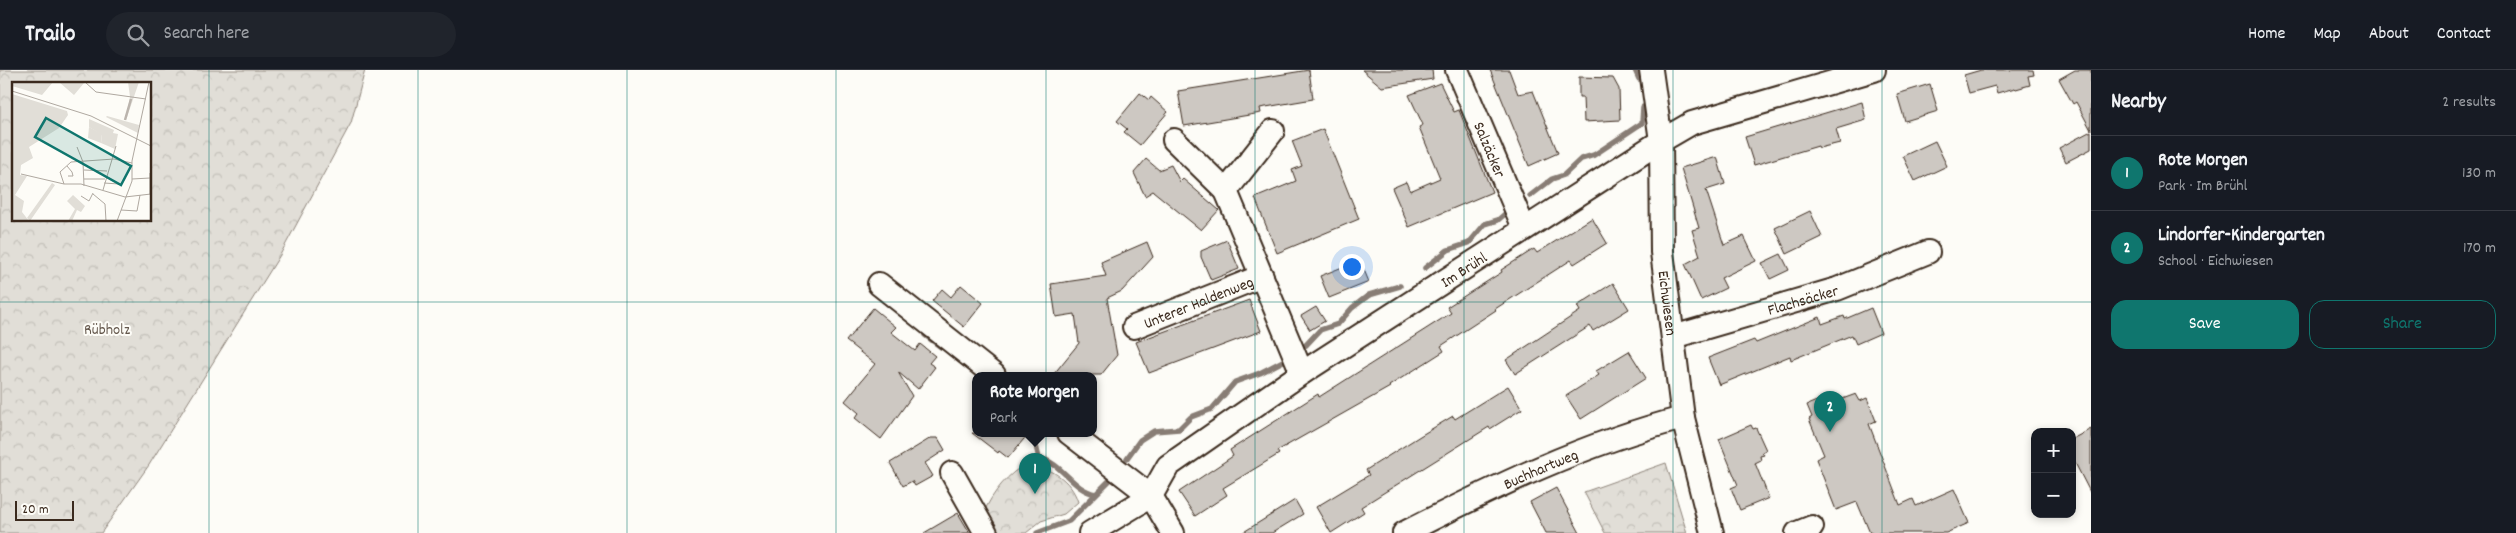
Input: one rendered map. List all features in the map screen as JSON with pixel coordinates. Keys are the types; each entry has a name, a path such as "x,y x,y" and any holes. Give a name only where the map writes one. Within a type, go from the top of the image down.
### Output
{"street":[{"name":"Salzäcker","path":"1457,70 1524,228"},
{"name":"Eichwiesen","path":"1651,70 1661,141 1662,252 1683,418 1712,533"},
{"name":"Im Brühl","path":"1090,533 1151,496 1168,466 1302,372 1661,141 1692,123 1869,71"},
{"path":"1226,191 1273,132"},
{"name":"Unterer Haldenweg","path":"1174,140 1226,191 1302,372"},
{"name":"Flachsäcker","path":"1673,337 1837,289 1928,252"},
{"name":"Unterer Haldenweg","path":"1134,327 1262,276"},
{"path":"880,284 990,372"},
{"name":"Buchhartweg","path":"1404,533 1474,497 1556,461 1644,428 1683,418"},
{"path":"1074,437 1151,496 1173,533"},
{"path":"952,474 986,533"}],"green space":[{"name":"Rübholz","path":"0,70 365,70 351,123 280,255 149,465 101,533 0,533"},
{"path":"1028,463 1052,471 1059,476 1070,487 1078,502 1064,514 1041,521 1026,533 995,533 983,514 991,498 1002,484 1014,472"},
{"path":"1666,463 1687,533 1605,533 1584,492"}],"building":[{"path":"1309,70 1313,99 1260,108 1261,113 1184,126 1178,91"},
{"path":"1362,70 1432,70 1433,79 1382,87"},
{"path":"1490,70 1509,70 1518,94 1533,91 1558,153 1529,166"},
{"path":"1981,70 2033,70 2034,75 2028,76 2030,85 2016,89 1997,93 1995,86 1969,93 1964,75"},
{"path":"2075,70 2091,70 2091,130 2076,102 2073,104 2059,79"},
{"path":"1579,77 1613,78 1619,89 1620,120 1584,122 1583,97 1579,97"},
{"path":"1440,83 1454,112 1459,110 1492,192 1409,227 1392,188 1406,182 1410,191 1440,178 1419,127 1423,125 1409,95"},
{"path":"1930,84 1938,111 1905,121 1897,94"},
{"path":"1140,93 1149,100 1151,97 1168,112 1140,145 1124,132 1127,129 1117,121"},
{"path":"1862,102 1866,120 1836,129 1840,143 1819,148 1818,146 1754,165 1745,137"},
{"path":"1323,129 1359,219 1277,253 1255,198 1296,181 1292,170 1302,166 1292,141"},
{"path":"2091,131 2091,149 2066,162 2059,148"},
{"path":"1935,141 1947,166 1915,181 1903,156"},
{"path":"1717,157 1725,184 1706,190 1724,245 1744,236 1756,261 1721,278 1726,288 1701,300 1685,264 1700,256 1692,230 1699,228 1681,168"},
{"path":"1146,159 1159,170 1171,165 1180,182 1183,179 1219,210 1201,230 1153,191 1145,196 1134,173"},
{"path":"1810,211 1822,237 1787,254 1775,228"},
{"path":"1592,218 1607,243 1574,264 1571,260 1495,309 1441,346 1444,351 1390,387 1277,451 1279,454 1223,488 1227,495 1195,516 1179,492 1233,456 1230,450 1318,394 1319,397 1451,313 1447,307 1502,272 1501,270 1534,249 1537,253"},
{"path":"1227,240 1239,269 1211,280 1201,257 1201,251"},
{"path":"1147,242 1153,257 1122,291 1107,298 1117,355 1101,375 1097,375 1097,372 1055,372 1079,343 1075,314 1056,317 1051,284 1106,276 1101,262"},
{"path":"1781,254 1789,270 1770,279 1762,263"},
{"path":"1360,260 1369,282 1329,298 1320,276"},
{"path":"1613,283 1629,309 1593,331 1590,326 1515,374 1506,360 1580,311 1577,306"},
{"path":"961,285 983,303 964,327 932,301 942,289 951,297"},
{"path":"1249,300 1261,331 1149,373 1136,342"},
{"path":"1316,307 1325,321 1310,330 1301,316"},
{"path":"873,308 896,327 891,332 915,351 920,344 935,356 929,363 935,367 918,389 898,372 912,396 881,439 855,418 859,413 845,401 875,364 846,341"},
{"path":"1871,308 1881,333 1856,344 1852,335 1791,360 1790,356 1719,385 1708,358 1754,340 1756,343 1820,317 1822,324 1844,316 1845,319"},
{"path":"1629,351 1646,378 1581,419 1566,396 1599,375 1596,371"},
{"path":"1508,386 1522,409 1490,429 1489,427 1361,507 1364,512 1331,533 1316,507 1369,475 1366,470 1453,416 1455,419"},
{"path":"1856,394 1860,401 1867,398 1876,421 1869,424 1900,505 1913,499 1916,506 1954,489 1969,523 1946,533 1870,533 1857,502 1836,510 1816,459 1824,455 1809,419 1812,417 1807,405 1824,398 1826,405"},
{"path":"1751,425 1753,429 1756,428 1766,450 1762,452 1764,455 1760,456 1761,460 1755,463 1769,498 1740,510 1731,488 1738,485 1719,439"},
{"path":"2091,429 2091,494 2076,465 2076,437"},
{"path":"977,437 1026,437 1008,458 999,451 998,453"},
{"path":"931,438 938,438 945,450 925,463 933,476 915,486 912,481 903,486 890,463"},
{"path":"1556,488 1580,533 1546,533 1530,502"},
{"path":"1295,500 1303,514 1272,533 1242,533"},
{"path":"958,513 970,533 924,533"}],"waterway":[{"path":"1635,70 1639,79"},
{"path":"1530,196 1552,179 1564,175 1581,159 1594,155 1642,123 1643,107"},
{"path":"1425,268 1448,250 1469,243 1485,224 1498,220 1506,213"},
{"path":"1306,345 1320,330 1338,324 1352,308 1369,295 1400,286"},
{"path":"925,335 941,347"},
{"path":"1127,458 1140,440 1154,431 1179,429 1191,417 1212,409 1235,382 1260,373 1283,361"},
{"path":"1037,437 1036,446 1039,458 1055,465 1080,487 1096,494"},
{"path":"1037,533 1069,521 1109,481"}],"place":[{"name":"Lindorfer-Kindergarten","path":"1830,432"},
{"name":"Rote Morgen","path":"1035,494"}]}
